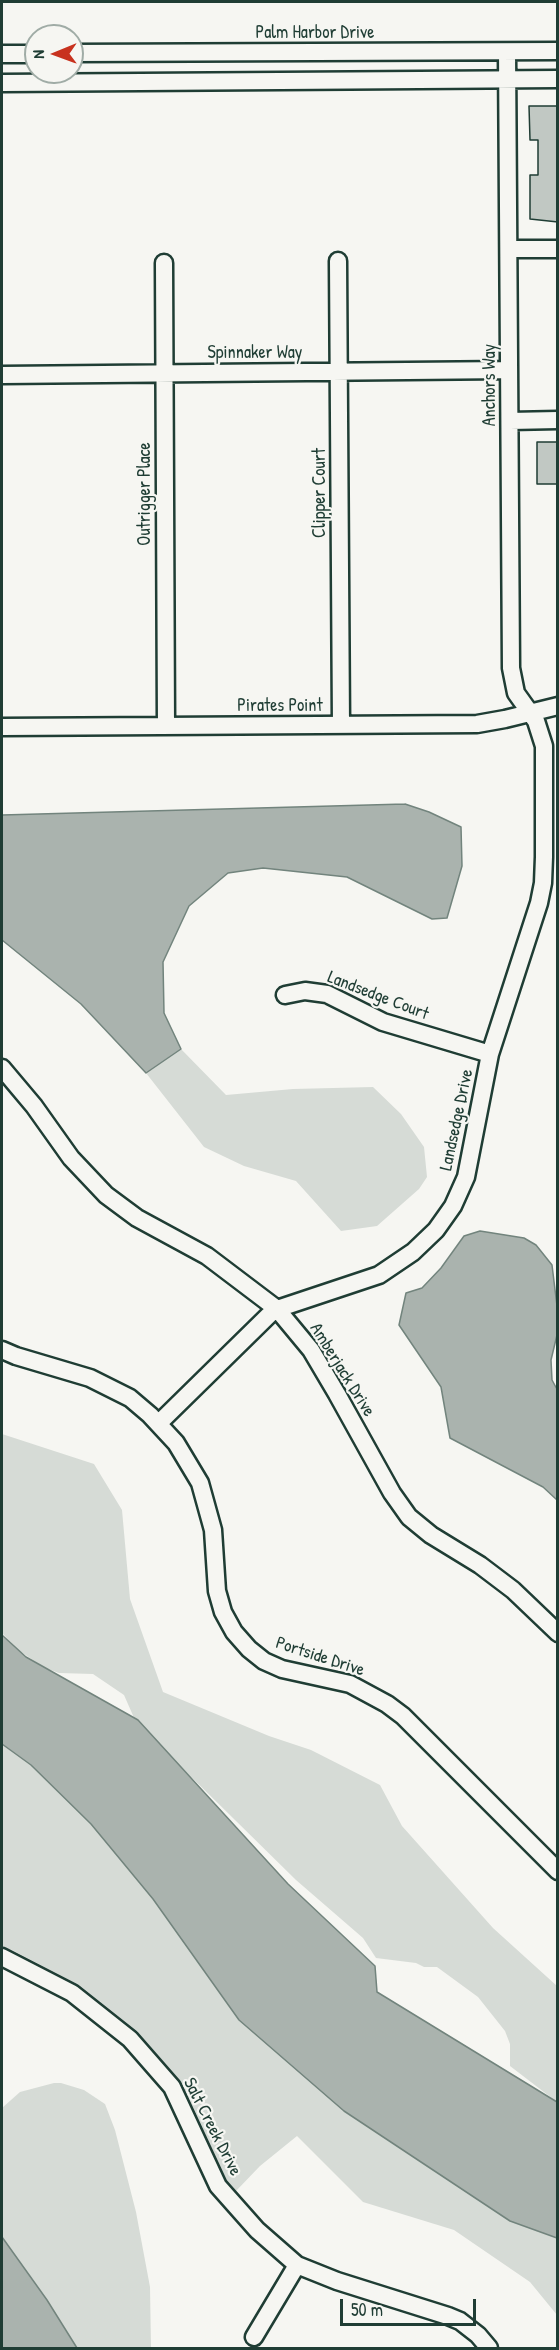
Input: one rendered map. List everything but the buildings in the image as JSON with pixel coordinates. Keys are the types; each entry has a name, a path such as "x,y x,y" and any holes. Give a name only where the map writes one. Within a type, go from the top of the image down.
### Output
{"street":[{"name":"Palm Harbor Drive","path":"84,53 558,51"},
{"name":"Anchors Way","path":"507,52 511,668 516,693 531,712"},
{"path":"2,54 24,54"},
{"path":"2,83 558,79"},
{"path":"509,249 558,249"},
{"name":"Clipper Court","path":"338,261 341,725"},
{"name":"Outrigger Place","path":"164,262 166,726"},
{"name":"Spinnaker Way","path":"2,375 509,370"},
{"path":"510,421 558,420"},
{"name":"Pirates Point","path":"2,727 477,723 505,720 558,706"},
{"name":"Landsedge Drive","path":"159,1423 277,1309 379,1275 413,1252 436,1230 453,1206 466,1176 490,1054 539,903 543,883 545,761 540,730 531,712"},
{"name":"Landsedge Court","path":"285,995 305,991 327,994 383,1022 490,1054"},
{"name":"Amberjack Drive","path":"2,1068 34,1106 71,1158 106,1195 137,1218 207,1256 277,1309 310,1350 392,1493 409,1516 431,1535 480,1565 513,1590 558,1633"},
{"name":"Portside Drive","path":"2,1350 105,1384 130,1398 159,1423 185,1454 200,1484 213,1530 217,1591 223,1612 241,1641 264,1661 282,1669 350,1684 387,1704 403,1716 558,1871"},
{"name":"Salt Creek Drive","path":"2,1957 72,1993 130,2039 172,2087 218,2186 257,2229 297,2265 337,2281 460,2321 478,2335 489,2349"},
{"path":"254,2337 297,2265"}],"shaded area":[{"path":"405,804 461,827 462,866 447,918 432,919 347,877 263,868 228,873 189,906 163,962 164,1013 181,1049 146,1073 81,1004 2,940 2,815"},
{"path":"181,1049 226,1095 293,1089 373,1087 401,1114 424,1147 427,1177 419,1189 377,1226 341,1231 296,1181 244,1166 204,1147 146,1073"},
{"path":"480,1231 524,1238 536,1245 552,1265 557,1306 557,1335 551,1360 552,1380 558,1391 557,1500 543,1487 450,1438 441,1387 399,1325 406,1293 422,1288 441,1268 464,1236"},
{"path":"2,1434 94,1464 122,1510 130,1599 163,1692 269,1736 311,1750 380,1785 402,1826 493,1928 557,1986 557,2102 510,2066 510,2044 505,2031 478,1997 437,1967 424,1967 416,1963 376,1958 363,1938 296,1880 174,1760 142,1736 124,1695 93,1674 59,1673 45,1668 18,1650 2,1633"},
{"path":"2,1635 26,1657 138,1720 288,1884 375,1966 377,1992 557,2102 557,2238 510,2221 344,2111 239,2020 153,1899 91,1824 31,1765 2,1744"},
{"path":"2,1727 557,2229 557,2315 530,2282 454,2230 363,2202 297,2136 260,2166 236,2191 227,2181 182,2083 137,2031 79,1985 2,1947"},
{"path":"54,2083 84,2090 105,2104 115,2130 136,2212 150,2287 151,2348 77,2348 47,2300 2,2237 2,2108 20,2092"},
{"path":"2,2237 47,2300 77,2348 2,2348"}]}
